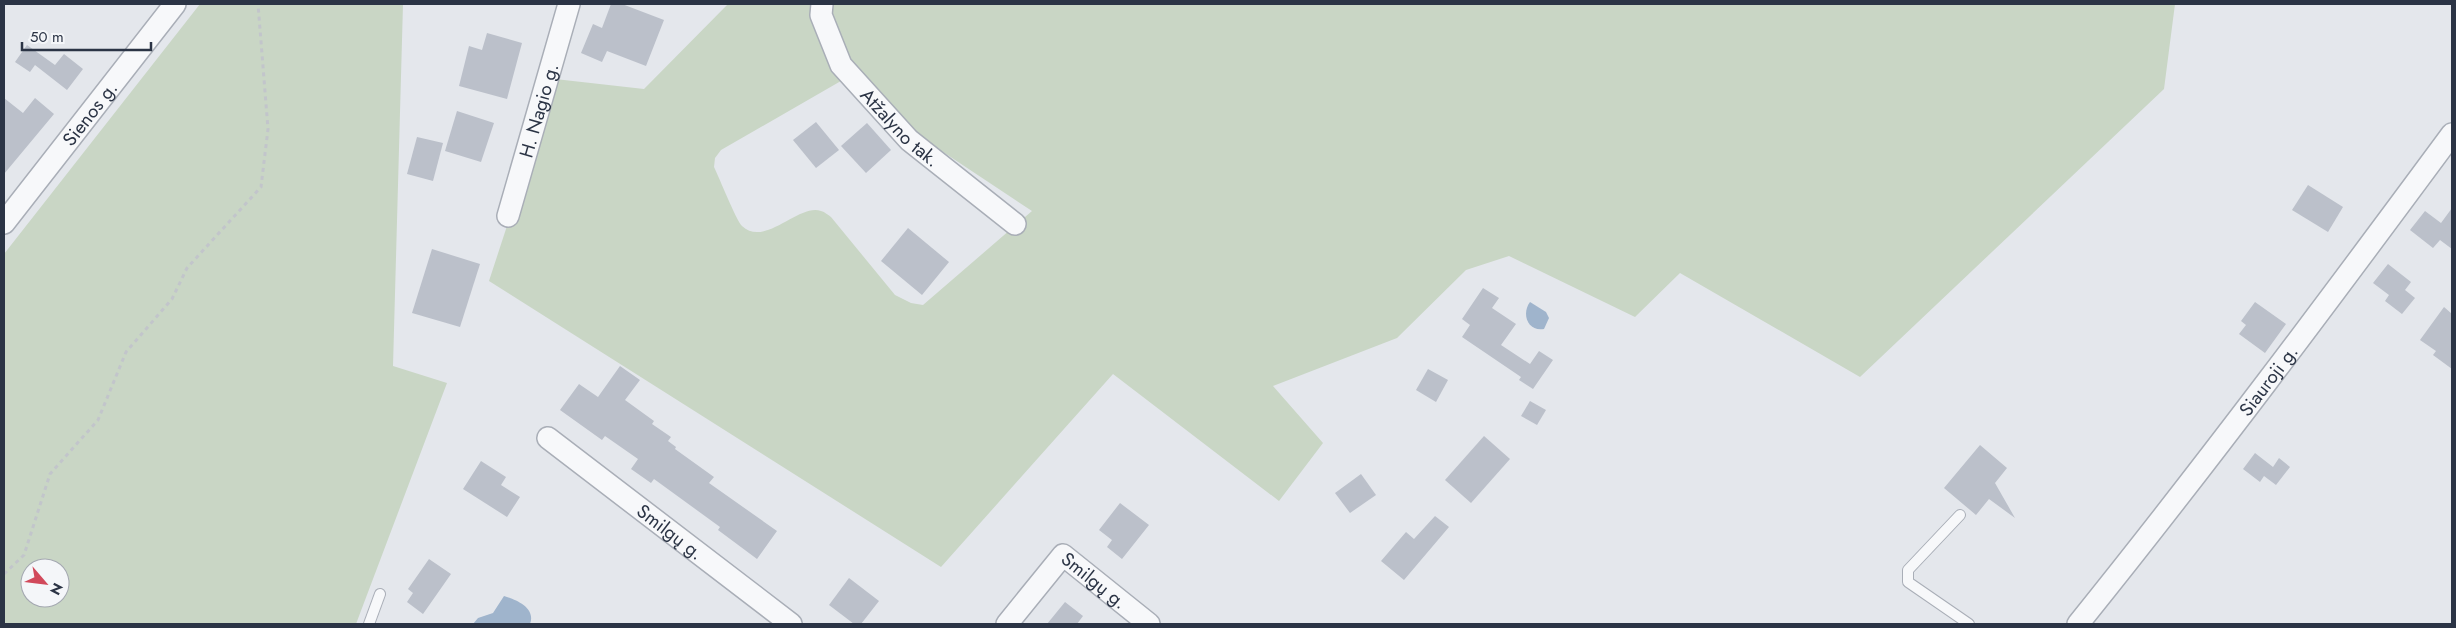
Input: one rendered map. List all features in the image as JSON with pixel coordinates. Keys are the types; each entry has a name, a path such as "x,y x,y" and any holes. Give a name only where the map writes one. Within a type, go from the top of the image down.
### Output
{"street":[{"name":"Sienos g.","path":"4,223 175,4"},
{"name":"H. Nagio g.","path":"508,216 569,4"},
{"name":"Atžalyno tak.","path":"822,4 821,15 841,65 909,140 1015,224"},
{"name":"Siauroji g.","path":"2078,624 2258,395 2452,134"},
{"name":"Smilgų g.","path":"548,438 791,624"},
{"name":"Smilgų g.","path":"1006,624 1063,555 1149,624"}],"lane":[{"path":"1960,515 1908,570 1908,582 1969,624"},
{"path":"369,624 380,594"}],"path":[{"path":"4,574 24,555 50,474 98,420 126,352 172,299 187,268 262,187 268,129 258,4"}],"green space":[{"path":"200,4 403,4 393,366 447,383 356,624 4,624 4,254"},
{"path":"728,4 2175,4 2164,89 1860,377 1680,273 1635,317 1509,256 1466,270 1397,338 1273,386 1323,443 1279,501 1113,374 941,567 489,281 555,79 644,89","holes":["860,70 910,126 928,142 1032,211 923,305 911,303 895,295 831,217 822,211 812,210 803,213 761,232 751,231 742,226 714,167 715,158 721,150"]}],"water":[{"path":"1530,302 1546,312 1549,318 1544,329 1534,328 1530,325 1526,312"},
{"path":"504,596 520,602 528,609 531,618 530,624 473,624 478,618 493,613"}],"building":[{"path":"611,4 622,4 664,20 646,66 607,51 602,62 581,53 593,24 602,28"},
{"path":"487,33 522,43 507,99 459,86 469,46 482,50"},
{"path":"27,45 55,65 64,54 83,69 67,90 35,65 30,72 15,62"},
{"path":"4,98 23,113 35,98 54,114 4,174"},
{"path":"457,111 494,123 481,162 445,151"},
{"path":"816,122 839,150 816,168 793,140"},
{"path":"867,123 891,150 866,173 841,146"},
{"path":"417,137 443,143 433,181 407,174"},
{"path":"2308,185 2343,207 2328,232 2292,210"},
{"path":"2452,208 2452,249 2440,240 2433,248 2410,230 2425,211 2441,223"},
{"path":"908,228 949,262 922,295 881,261"},
{"path":"432,249 480,264 460,327 412,313"},
{"path":"2388,264 2411,282 2405,290 2415,298 2402,314 2385,301 2389,295 2373,283"},
{"path":"1483,288 1499,298 1492,308 1516,324 1501,345 1530,364 1539,351 1553,360 1533,389 1519,380 1521,377 1462,337 1470,325 1462,319"},
{"path":"2255,302 2286,324 2265,353 2239,334 2246,325 2241,321"},
{"path":"2444,307 2452,314 2452,369 2433,355 2436,351 2420,340"},
{"path":"620,366 640,380 625,400 654,421 652,424 671,437 668,441 676,447 675,449 714,477 709,483 777,531 757,559 718,530 720,527 654,479 651,483 631,469 638,459 605,436 602,440 560,410 579,384 598,397"},
{"path":"1428,369 1448,380 1436,402 1416,390"},
{"path":"1530,401 1546,410 1537,425 1521,416"},
{"path":"1484,436 1510,459 1471,503 1445,480"},
{"path":"1980,445 2007,468 1995,483 2015,518 1989,499 1976,515 1944,488"},
{"path":"2255,453 2273,467 2279,458 2290,467 2276,485 2264,476 2260,482 2243,469"},
{"path":"481,461 506,477 501,485 520,497 507,517 463,489"},
{"path":"1361,474 1376,495 1350,513 1335,493"},
{"path":"1120,503 1149,525 1122,559 1107,547 1112,540 1099,530"},
{"path":"1435,516 1449,527 1404,580 1381,561 1406,532 1414,539"},
{"path":"429,559 451,574 423,614 407,602 413,593 408,589"},
{"path":"849,578 879,601 861,624 854,624 829,605"},
{"path":"1065,602 1083,616 1077,624 1047,624"}]}
